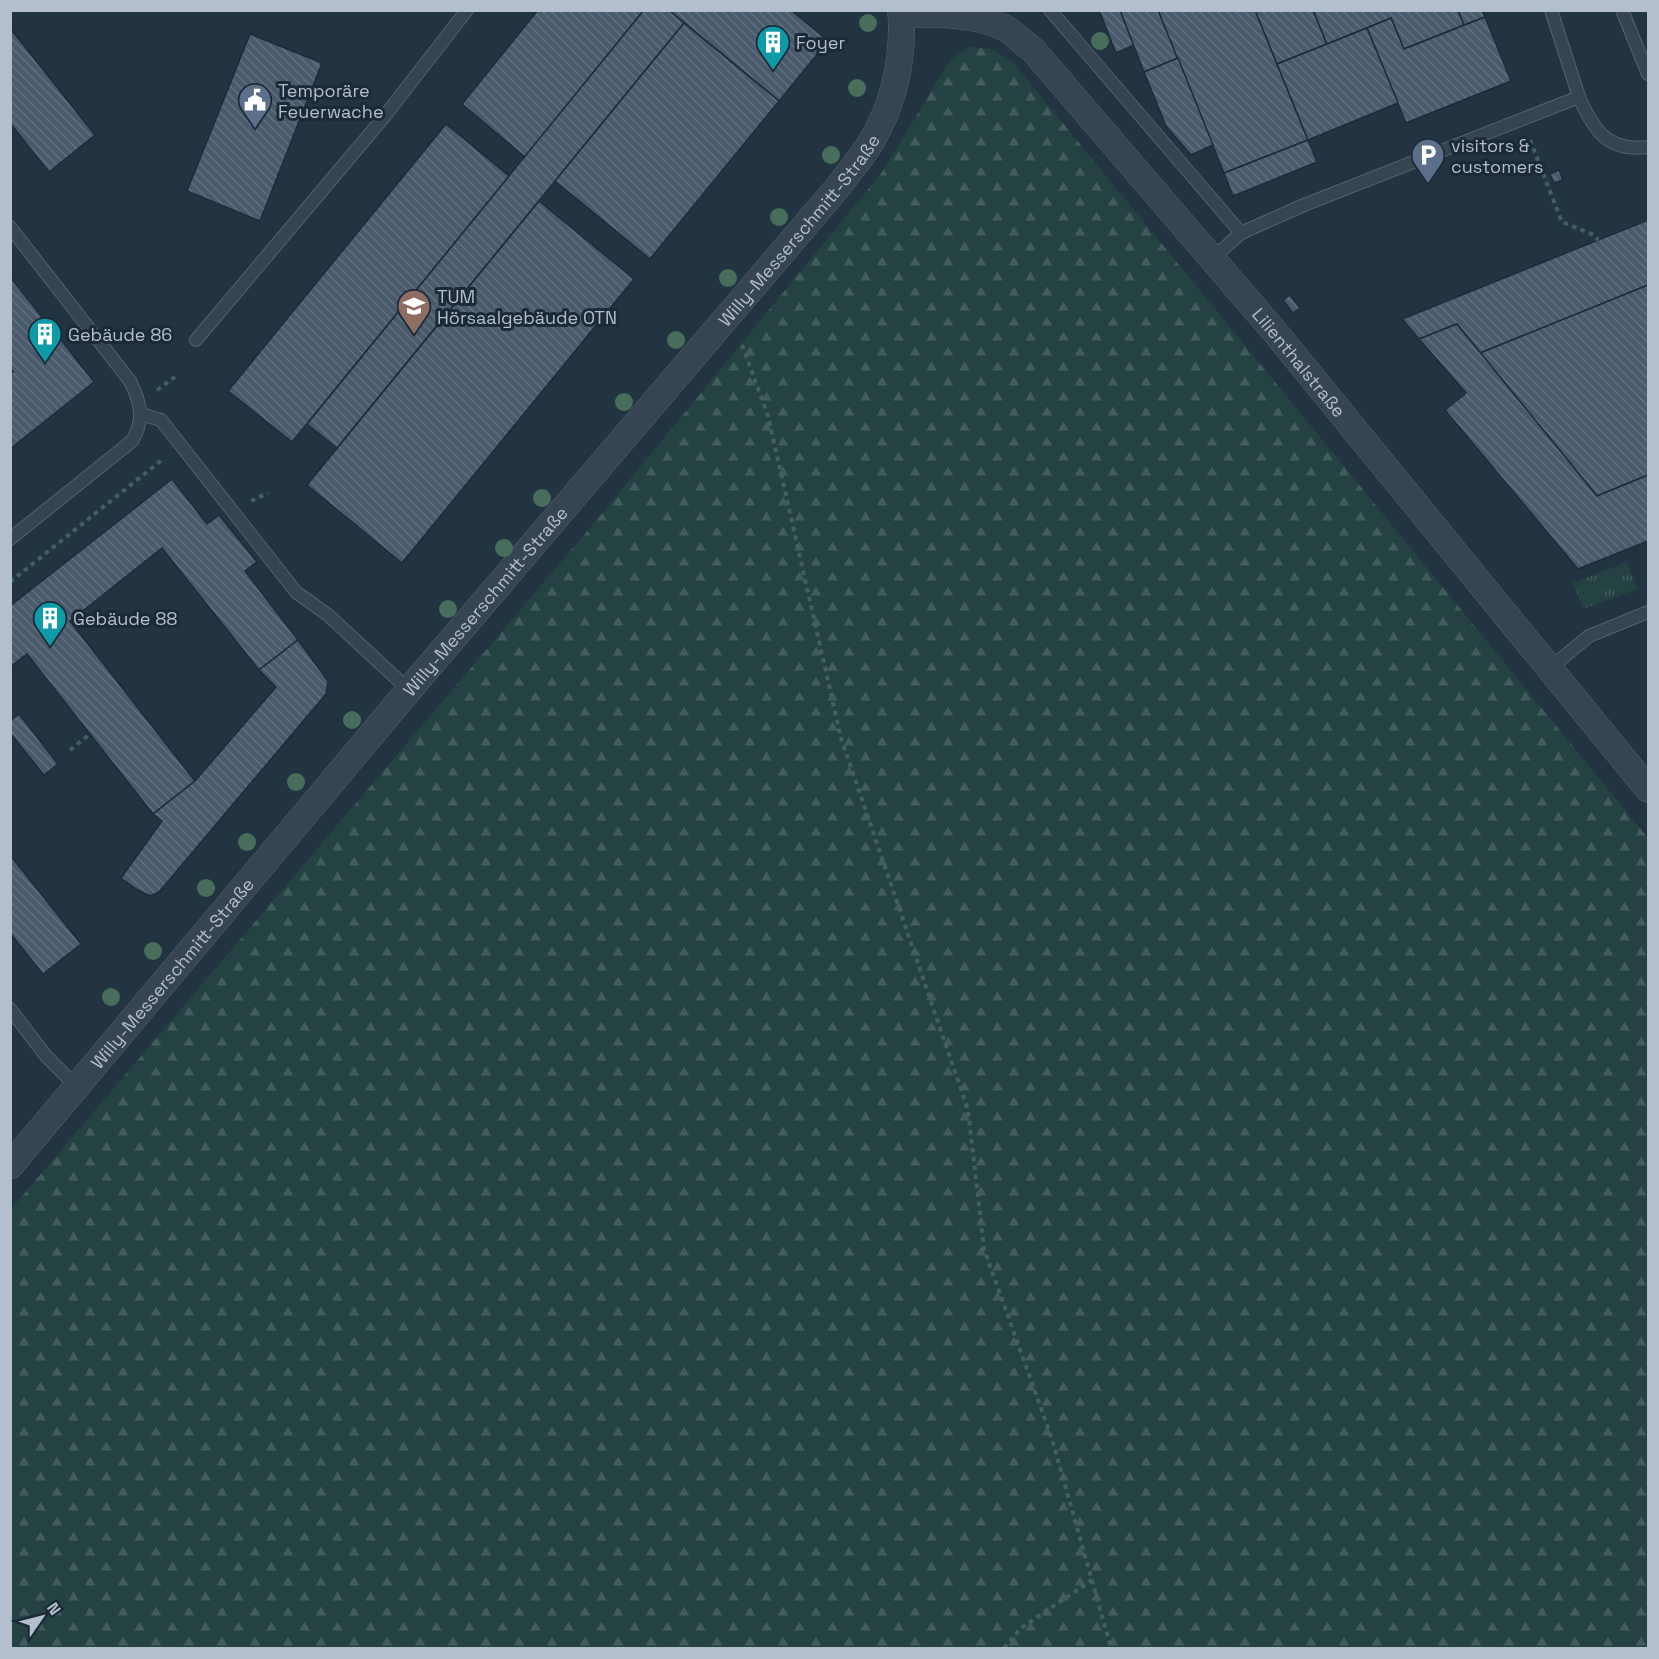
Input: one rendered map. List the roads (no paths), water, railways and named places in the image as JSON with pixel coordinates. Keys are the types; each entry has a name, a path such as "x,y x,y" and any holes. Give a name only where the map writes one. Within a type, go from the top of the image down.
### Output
{"street":[{"name":"Lilienthalstraße","path":"901,12 966,17 1003,27 1033,50 1282,341 1648,789"},
{"name":"Willy-Messerschmitt-Straße","path":"10,1166 410,690 823,205 872,141 886,110 897,80 902,44 901,12"}],"lane":[{"path":"196,340 384,117 466,10"},
{"path":"1050,10 1241,233"},
{"path":"1551,10 1587,116 1599,132 1613,143 1633,149 1648,147"},
{"path":"1622,10 1648,74"},
{"path":"1212,259 1241,233 1304,205 1579,97"},
{"path":"10,227 130,381 140,403 141,414 138,430 132,441 10,538"},
{"path":"141,414 161,420 296,592 328,615 410,690"},
{"path":"1549,669 1589,636 1648,612"},
{"path":"10,1009 38,1047 77,1087"}],"place":[{"name":"Foyer","path":"773,71"},
{"name":"Temporäre Feuerwache","path":"255,129"},
{"name":"visitors & customers","path":"1428,184"},
{"name":"TUM Hörsaalgebäude OTN","path":"414,335"},
{"name":"Gebäude 86","path":"45,363"},
{"name":"Gebäude 88","path":"50,647"}]}
